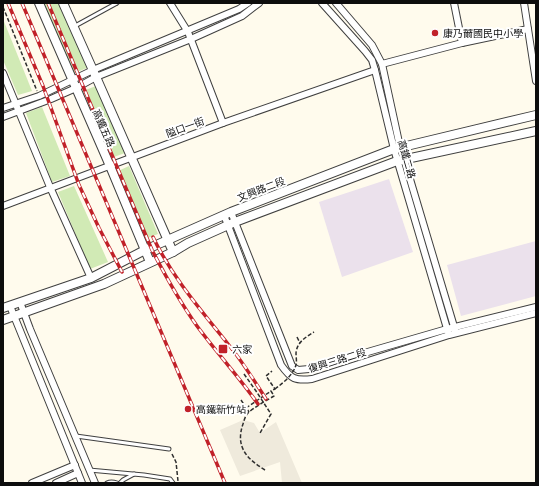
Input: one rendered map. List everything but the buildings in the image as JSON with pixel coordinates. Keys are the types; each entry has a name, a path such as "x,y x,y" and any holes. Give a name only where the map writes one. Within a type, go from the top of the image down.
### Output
{"street":[{"name":"高鐵五路","path":"39,3 150,262"},
{"name":"高鐵五路","path":"63,3 173,252"},
{"path":"170,3 188,32 223,123"},
{"path":"3,117 41,103 74,84 239,10 248,3"},
{"path":"95,74 191,39 242,16 259,3"},
{"name":"高鐵二路","path":"322,3 372,60 397,148 456,331"},
{"name":"高鐵二路","path":"336,3 372,45 382,64 397,148"},
{"path":"454,3 462,43"},
{"path":"524,3 536,81"},
{"path":"382,64 462,43 528,29"},
{"name":"隘口一街","path":"3,206 223,123 375,70"},
{"path":"3,73 50,187 91,278"},
{"path":"3,108 74,84"},
{"path":"39,96 41,103"},
{"name":"文興路二段","path":"6,307 91,278 145,250 228,213 397,148 536,115"},
{"path":"3,320 104,284 173,252 188,243 232,224 401,160 536,131"},
{"name":"高鐵二路","path":"401,160 448,332"},
{"name":"復興三路二段","path":"228,213 281,364 287,374 296,379 312,379 448,332"},
{"name":"復興三路二段","path":"232,224 292,366 298,370 309,370 448,332 536,313"},
{"path":"20,302 95,483"},
{"path":"6,307 14,316 82,483"},
{"name":"復興三路二段","path":"456,331 536,307"},
{"path":"32,483 75,465"},
{"path":"56,483 78,473"}],"lane":[{"path":"73,26 117,3"},
{"path":"75,436 170,449"},
{"path":"89,470 170,479 173,483"},
{"path":"107,483 119,483 134,474"},
{"path":"163,478 167,483"}],"path":[{"path":"3,7 39,96"},
{"path":"246,408 275,389 287,379 296,365 296,351 300,343 304,338 314,332"},
{"path":"297,338 300,343"},
{"path":"272,371 266,376 275,389"},
{"path":"244,374 271,414 260,434"},
{"path":"265,470 254,463 242,448 241,429 248,413 274,396 271,391"},
{"path":"241,400 248,413"},
{"path":"170,449 176,462 178,483"}],"shaded area":[{"path":"389,179 413,252 342,277 319,202"},
{"path":"536,241 536,296 461,316 447,265"},
{"path":"243,420 254,423 260,433 276,422 302,483 282,483 280,462 240,476 220,430"}],"green space":[{"path":"43,3 59,3 87,68 72,74"},
{"path":"3,19 32,91 18,95 3,60"},
{"path":"96,86 125,153 111,158 83,91"},
{"path":"42,107 70,176 52,182 26,113"},
{"path":"129,166 158,234 145,239 116,172"},
{"path":"74,186 108,262 90,269 58,192"}],"railway":[{"path":"8,3 43,86 79,185 122,272"},
{"path":"22,3 225,483"},
{"path":"48,3 152,250 173,289 191,317 258,404"},
{"path":"153,237 178,279 238,357 266,399"}],"place":[{"name":"康乃薾國民中小學","path":"435,33"},
{"name":"六家","path":"223,349"},
{"name":"高鐵新竹站","path":"188,409"}]}
